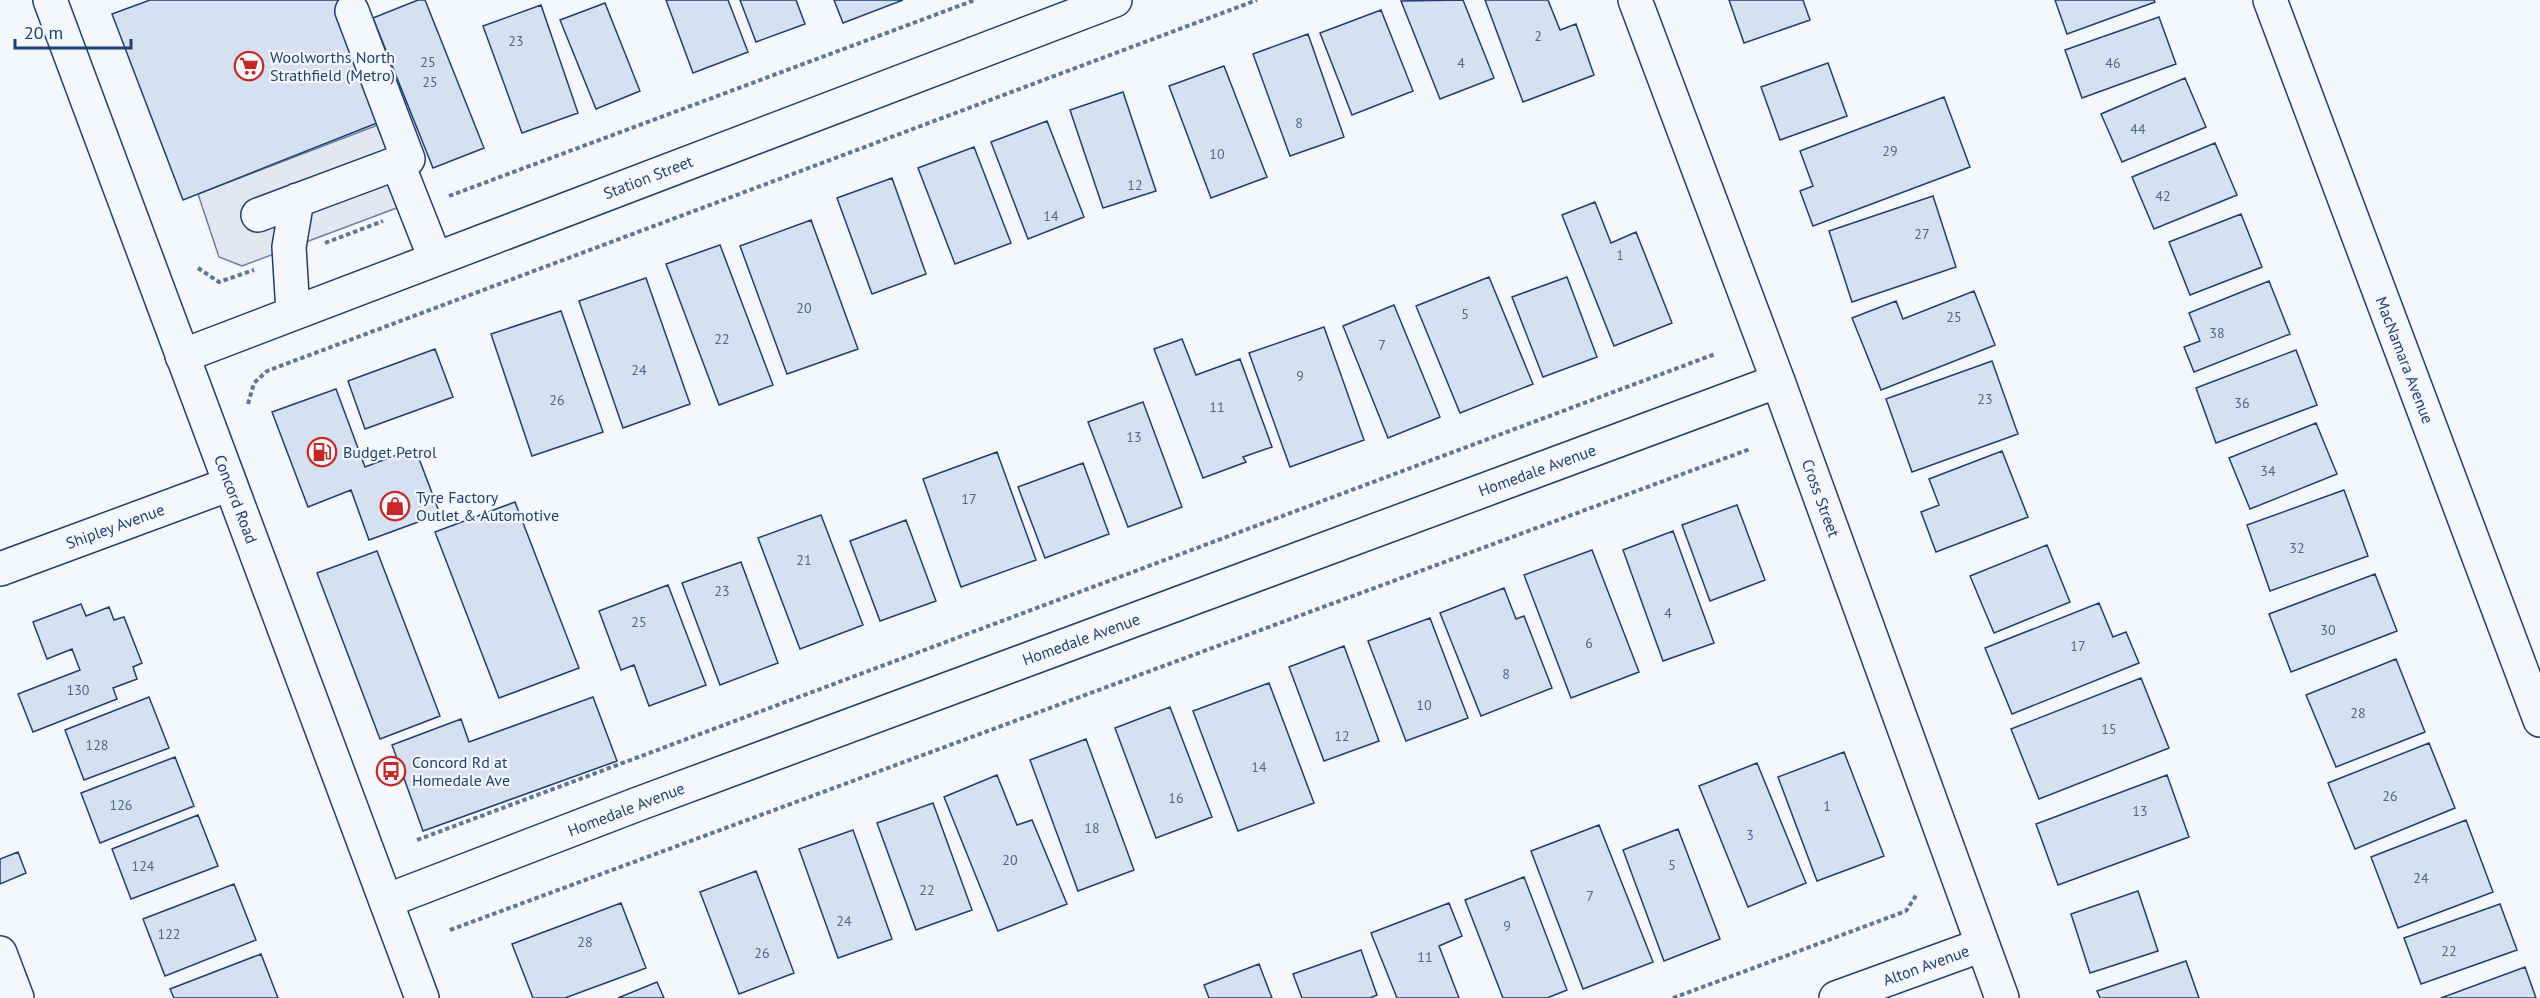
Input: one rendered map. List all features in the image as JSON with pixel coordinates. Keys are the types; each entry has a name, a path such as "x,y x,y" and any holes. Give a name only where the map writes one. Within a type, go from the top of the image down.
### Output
{"street":[{"name":"Concord Road","path":"50,0 422,998"},
{"name":"Station Street","path":"182,356 1115,0"},
{"name":"Cross Street","path":"1635,0 1778,381 2002,998"},
{"name":"MacNamara Avenue","path":"2270,0 2540,720"},
{"path":"258,215 408,159 352,11"},
{"path":"397,162 435,258"},
{"path":"293,312 289,256 297,200"},
{"name":"Homedale Avenue","path":"386,901 638,804 1778,381"},
{"name":"Shipley Avenue","path":"0,569 230,484"},
{"name":"Alton Avenue","path":"1836,998 1982,945"},
{"path":"0,953 17,998"}],"path":[{"path":"198,268 219,282 975,0"},
{"path":"248,404 254,383 267,371 1257,0"},
{"path":"417,840 1715,354"},
{"path":"450,930 1750,449"},
{"path":"1673,998 1906,911 1917,894"}],"shaded area":[{"path":"396,118 426,197 242,266 219,257 198,194"}],"building":[{"name":"Woolworths North Strathfield (Metro)","path":"150,0 354,0 387,119 183,200 112,14"},
{"path":"418,0 425,0 484,148 433,168 373,18"},
{"path":"666,0 728,0 748,52 693,73"},
{"path":"740,0 796,0 805,24 756,42"},
{"path":"834,0 903,0 843,23"},
{"path":"1463,0 1494,78 1440,99 1401,1"},
{"path":"1485,0 1548,0 1560,30 1576,24 1594,75 1523,102"},
{"path":"1729,0 1803,0 1810,20 1744,43"},
{"path":"2055,0 2154,0 2155,2 2067,34"},
{"path":"605,3 640,91 596,109 560,20"},
{"path":"541,5 578,113 522,133 483,26"},
{"path":"1381,10 1413,91 1352,115 1320,33"},
{"path":"2159,17 2176,64 2082,98 2065,50"},
{"path":"1308,34 1344,137 1290,156 1253,54"},
{"path":"1828,63 1847,116 1780,140 1761,87"},
{"path":"1224,66 1267,177 1211,198 1169,86"},
{"path":"2185,78 2206,127 2122,162 2101,114"},
{"path":"1123,92 1156,191 1103,208 1070,110"},
{"path":"1944,97 1970,167 1813,226 1800,191 1813,186 1800,151"},
{"path":"1047,121 1084,217 1028,239 991,142"},
{"path":"2215,143 2237,195 2154,229 2132,177"},
{"path":"974,147 1011,243 955,264 918,168"},
{"path":"892,178 926,274 872,294 837,198"},
{"path":"1933,196 1956,267 1852,302 1829,231"},
{"path":"1595,202 1611,243 1636,232 1672,323 1614,346 1562,215"},
{"path":"2241,214 2262,267 2190,295 2169,242"},
{"path":"811,220 858,349 787,374 740,246"},
{"path":"720,245 773,385 719,405 666,264"},
{"path":"1489,277 1533,384 1460,413 1416,306"},
{"path":"1567,277 1597,357 1543,377 1512,297"},
{"path":"646,278 690,404 623,428 579,301"},
{"path":"2269,281 2290,334 2194,372 2184,347 2200,341 2189,313"},
{"path":"1974,291 1995,345 1881,390 1852,318 1896,301 1903,319"},
{"path":"1394,305 1440,417 1388,438 1343,326"},
{"path":"561,311 603,432 532,456 491,334"},
{"path":"1324,327 1364,440 1290,467 1249,353"},
{"path":"1182,339 1196,375 1240,359 1272,447 1243,457 1246,462 1203,478 1154,349"},
{"path":"435,349 453,397 365,429 348,381"},
{"path":"2296,350 2317,405 2216,443 2196,388"},
{"path":"1992,361 2018,434 1912,472 1886,399"},
{"path":"336,389 365,467 415,448 440,514 369,540 351,490 308,507 272,412"},
{"path":"1143,402 1182,507 1128,527 1088,422"},
{"path":"2316,423 2337,474 2250,509 2229,458"},
{"path":"2002,451 2028,517 1936,552 1921,512 1939,505 1929,479"},
{"path":"997,452 1036,560 961,587 923,479"},
{"path":"1083,463 1109,534 1045,558 1018,487"},
{"path":"2344,490 2368,556 2270,591 2247,525"},
{"path":"515,502 579,668 499,698 435,532"},
{"path":"1737,505 1765,580 1710,601 1682,525"},
{"path":"821,515 863,625 800,649 758,538"},
{"path":"906,520 936,601 880,621 850,541"},
{"path":"1673,531 1714,643 1663,661 1623,550"},
{"path":"2047,545 2070,602 1994,633 1970,576"},
{"path":"1592,550 1639,672 1571,698 1524,575"},
{"path":"377,551 440,716 380,739 317,573"},
{"path":"741,562 778,663 720,685 682,583"},
{"path":"2375,574 2397,631 2291,672 2269,614"},
{"path":"668,585 706,685 649,706 634,665 621,670 599,611"},
{"path":"1504,588 1516,619 1524,616 1552,688 1481,716 1440,613"},
{"path":"2099,603 2113,637 2126,632 2139,663 2012,714 1985,648"},
{"path":"81,604 86,616 109,607 114,620 124,617 142,663 133,667 137,679 113,688 117,699 33,732 18,694 80,670 72,649 47,659 33,622"},
{"path":"1430,618 1468,718 1406,741 1368,641"},
{"path":"1344,646 1379,741 1324,761 1289,667"},
{"path":"2396,659 2425,732 2336,767 2306,695"},
{"path":"2141,678 2169,748 2039,799 2011,729"},
{"path":"1269,683 1314,803 1238,831 1193,711"},
{"path":"149,697 169,748 84,780 65,730"},
{"path":"593,697 617,761 423,831 392,745 461,719 469,742"},
{"path":"1170,707 1212,817 1156,838 1115,728"},
{"path":"1086,739 1134,870 1078,891 1030,760"},
{"path":"2429,743 2455,808 2355,849 2328,783"},
{"path":"1844,752 1884,856 1817,881 1778,777"},
{"path":"175,757 194,806 100,843 81,793"},
{"path":"1757,763 1806,883 1748,907 1699,786"},
{"path":"997,775 1017,825 1032,820 1067,904 998,931 944,797"},
{"path":"2167,775 2189,837 2058,885 2036,824"},
{"path":"933,803 972,910 916,930 877,823"},
{"path":"198,815 218,866 131,899 112,849"},
{"path":"2466,820 2493,892 2398,928 2371,857"},
{"path":"1599,825 1653,962 1583,989 1531,851"},
{"path":"1678,829 1720,939 1664,961 1623,850"},
{"path":"853,830 892,939 838,958 799,849"},
{"path":"18,852 26,873 0,884 0,859"},
{"path":"756,871 794,973 739,994 700,892"},
{"path":"1524,877 1567,990 1547,998 1503,998 1465,900"},
{"path":"234,884 256,940 165,976 143,919"},
{"path":"2138,891 2158,951 2090,973 2071,914"},
{"path":"621,903 646,968 565,998 533,998 512,944"},
{"path":"1449,903 1462,936 1439,946 1459,998 1397,998 1371,933"},
{"path":"2500,904 2517,950 2421,984 2404,938"},
{"path":"1361,950 1377,995 1370,998 1302,998 1293,974"},
{"path":"261,954 278,998 174,998 170,989"},
{"path":"2186,961 2199,998 2100,998 2097,991"},
{"path":"1259,964 1272,998 1209,998 1204,985"},
{"path":"2525,967 2536,998 2441,998"},
{"path":"657,982 664,998 618,998"}],"place":[{"name":"Woolworths North Strathfield (Metro)","path":"249,66"},
{"name":"Budget Petrol","path":"322,452"},
{"name":"Tyre Factory Outlet & Automotive","path":"395,506"},
{"name":"Concord Rd at Homedale Ave","path":"391,771"}]}
